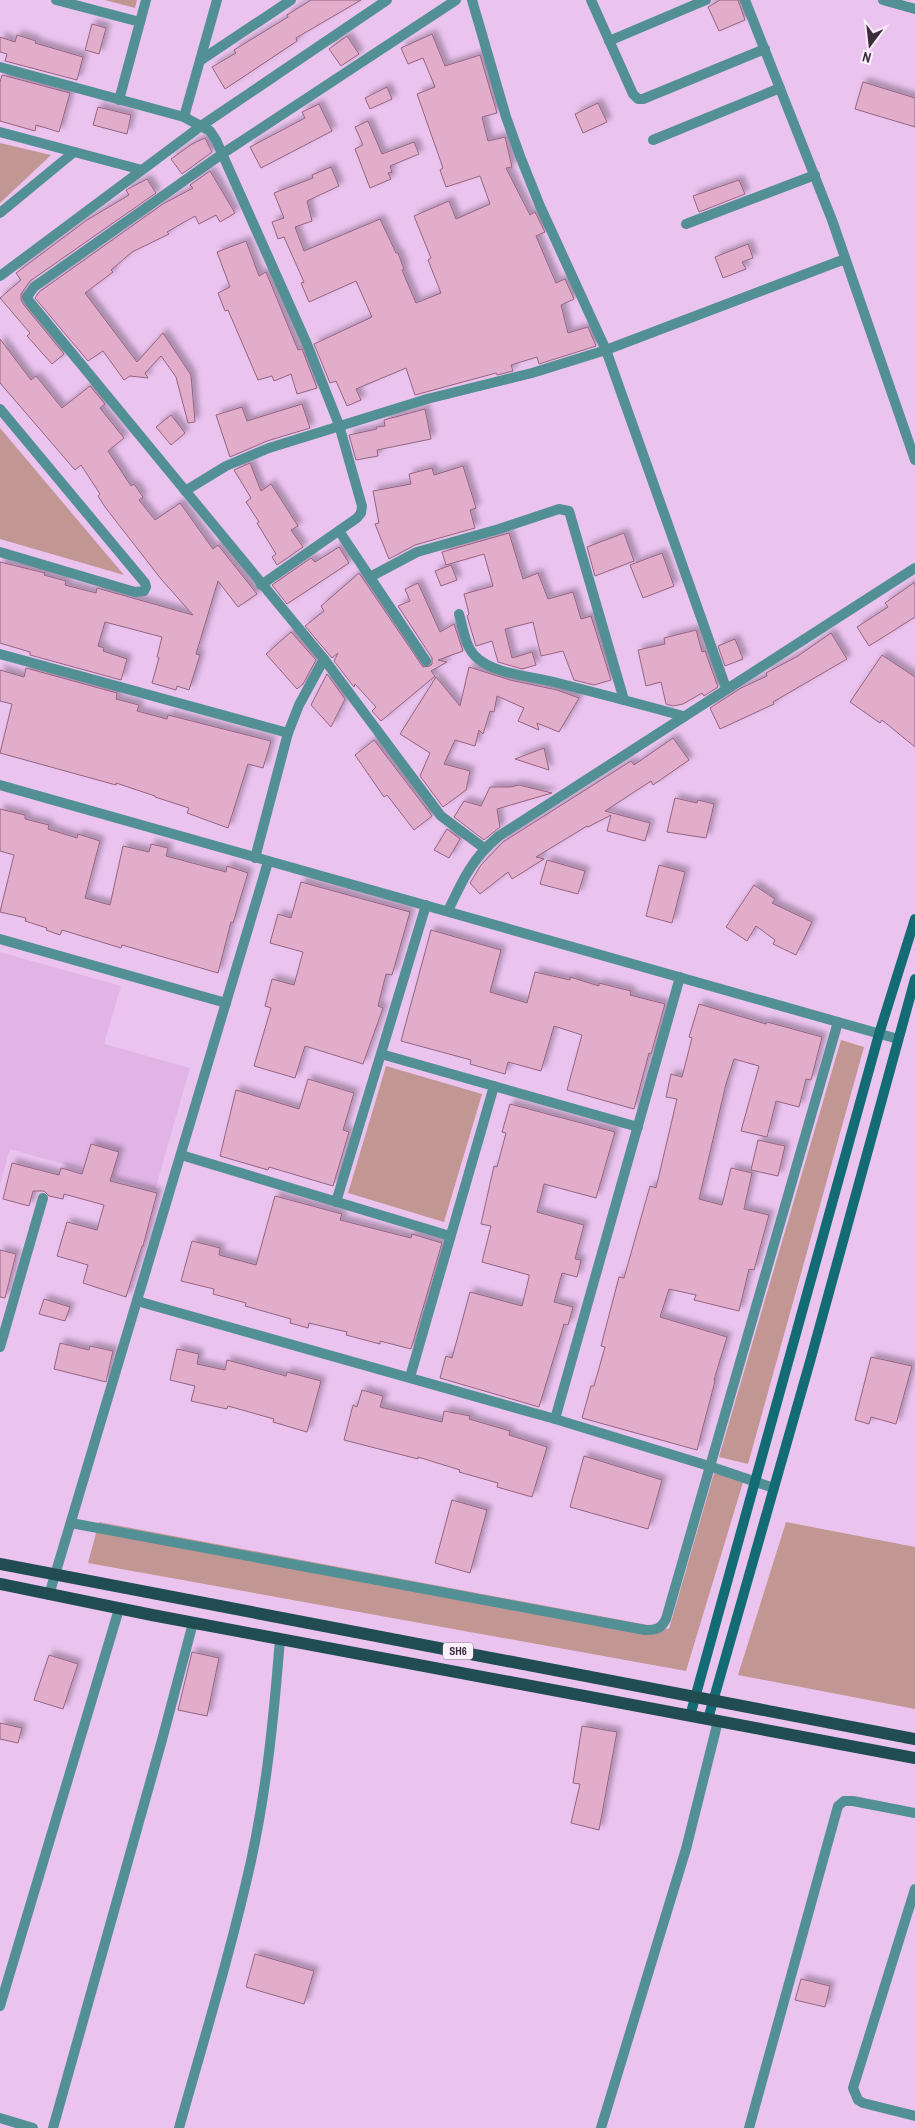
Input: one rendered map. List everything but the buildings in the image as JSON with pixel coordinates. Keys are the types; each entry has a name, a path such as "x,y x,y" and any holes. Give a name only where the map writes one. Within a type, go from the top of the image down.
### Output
{"main road":[{"path":"690,1716 879,1034 915,919"},
{"path":"713,1720 712,1699 774,1488 915,979"},
{"name":"SH6","path":"0,1564 915,1739"},
{"name":"SH6","path":"0,1584 119,1609 915,1758"}],"street":[{"path":"56,0 140,22"},
{"path":"119,100 146,0"},
{"path":"184,117 217,0"},
{"path":"0,276 201,126 387,0"},
{"path":"456,0 222,154 34,287 28,297 29,301 261,585 324,659 441,816 484,848"},
{"path":"472,0 506,117 520,156 540,206 606,350 726,688"},
{"path":"591,0 633,94 638,99 643,99 764,49"},
{"path":"609,41 706,0"},
{"path":"745,0 815,175 915,460"},
{"path":"883,0 915,9"},
{"path":"201,60 288,1"},
{"path":"0,67 184,117 210,131 222,154 307,344 339,425 362,506 361,513 357,518 261,585"},
{"path":"653,140 780,88"},
{"path":"0,132 142,170"},
{"path":"0,213 74,152"},
{"path":"686,224 815,175"},
{"path":"185,491 226,466 269,448 427,399 532,373 606,350 845,259"},
{"path":"0,409 145,583 146,587 144,591 135,592 0,552"},
{"path":"370,577 417,552 499,529 558,509 569,511 624,700"},
{"path":"339,531 426,661"},
{"path":"448,911 462,882 484,848 499,836 915,568"},
{"path":"459,614 470,651 484,663 512,674 683,716"},
{"path":"0,654 288,733"},
{"path":"255,858 288,733 299,704 324,659"},
{"path":"0,785 898,1039"},
{"path":"50,1595 268,862"},
{"path":"336,1202 426,906"},
{"path":"0,939 226,1003"},
{"path":"556,1419 680,977"},
{"path":"71,1523 645,1630 656,1630 663,1625 666,1618 838,1022"},
{"path":"380,1054 638,1127"},
{"path":"410,1377 494,1086"},
{"path":"181,1155 450,1236"},
{"path":"0,1347 43,1198"},
{"path":"138,1301 556,1419 774,1488"},
{"path":"0,2006 119,1609"},
{"path":"53,2128 193,1623"},
{"path":"178,2128 230,1948 251,1860 272,1736 280,1639"},
{"path":"601,2128 686,1849 713,1720"},
{"path":"749,2128 838,1806 844,1801 854,1801 915,1814"},
{"path":"915,1889 854,2088 855,2095 863,2103 915,2116"},
{"path":"0,2118 33,2128"}],"shaded area":[{"path":"105,0 137,0 135,8"},
{"path":"0,143 51,155 0,203"},
{"path":"0,428 124,575 0,539"},
{"path":"0,952 121,986 104,1044 190,1068 155,1190 10,1149 0,1184"},
{"path":"841,1040 864,1047 748,1464 719,1457"},
{"path":"386,1066 482,1094 444,1222 348,1193"},
{"path":"714,1473 744,1479 686,1671 88,1563 99,1522 669,1629"},
{"path":"786,1522 915,1547 915,1709 738,1675"}]}
